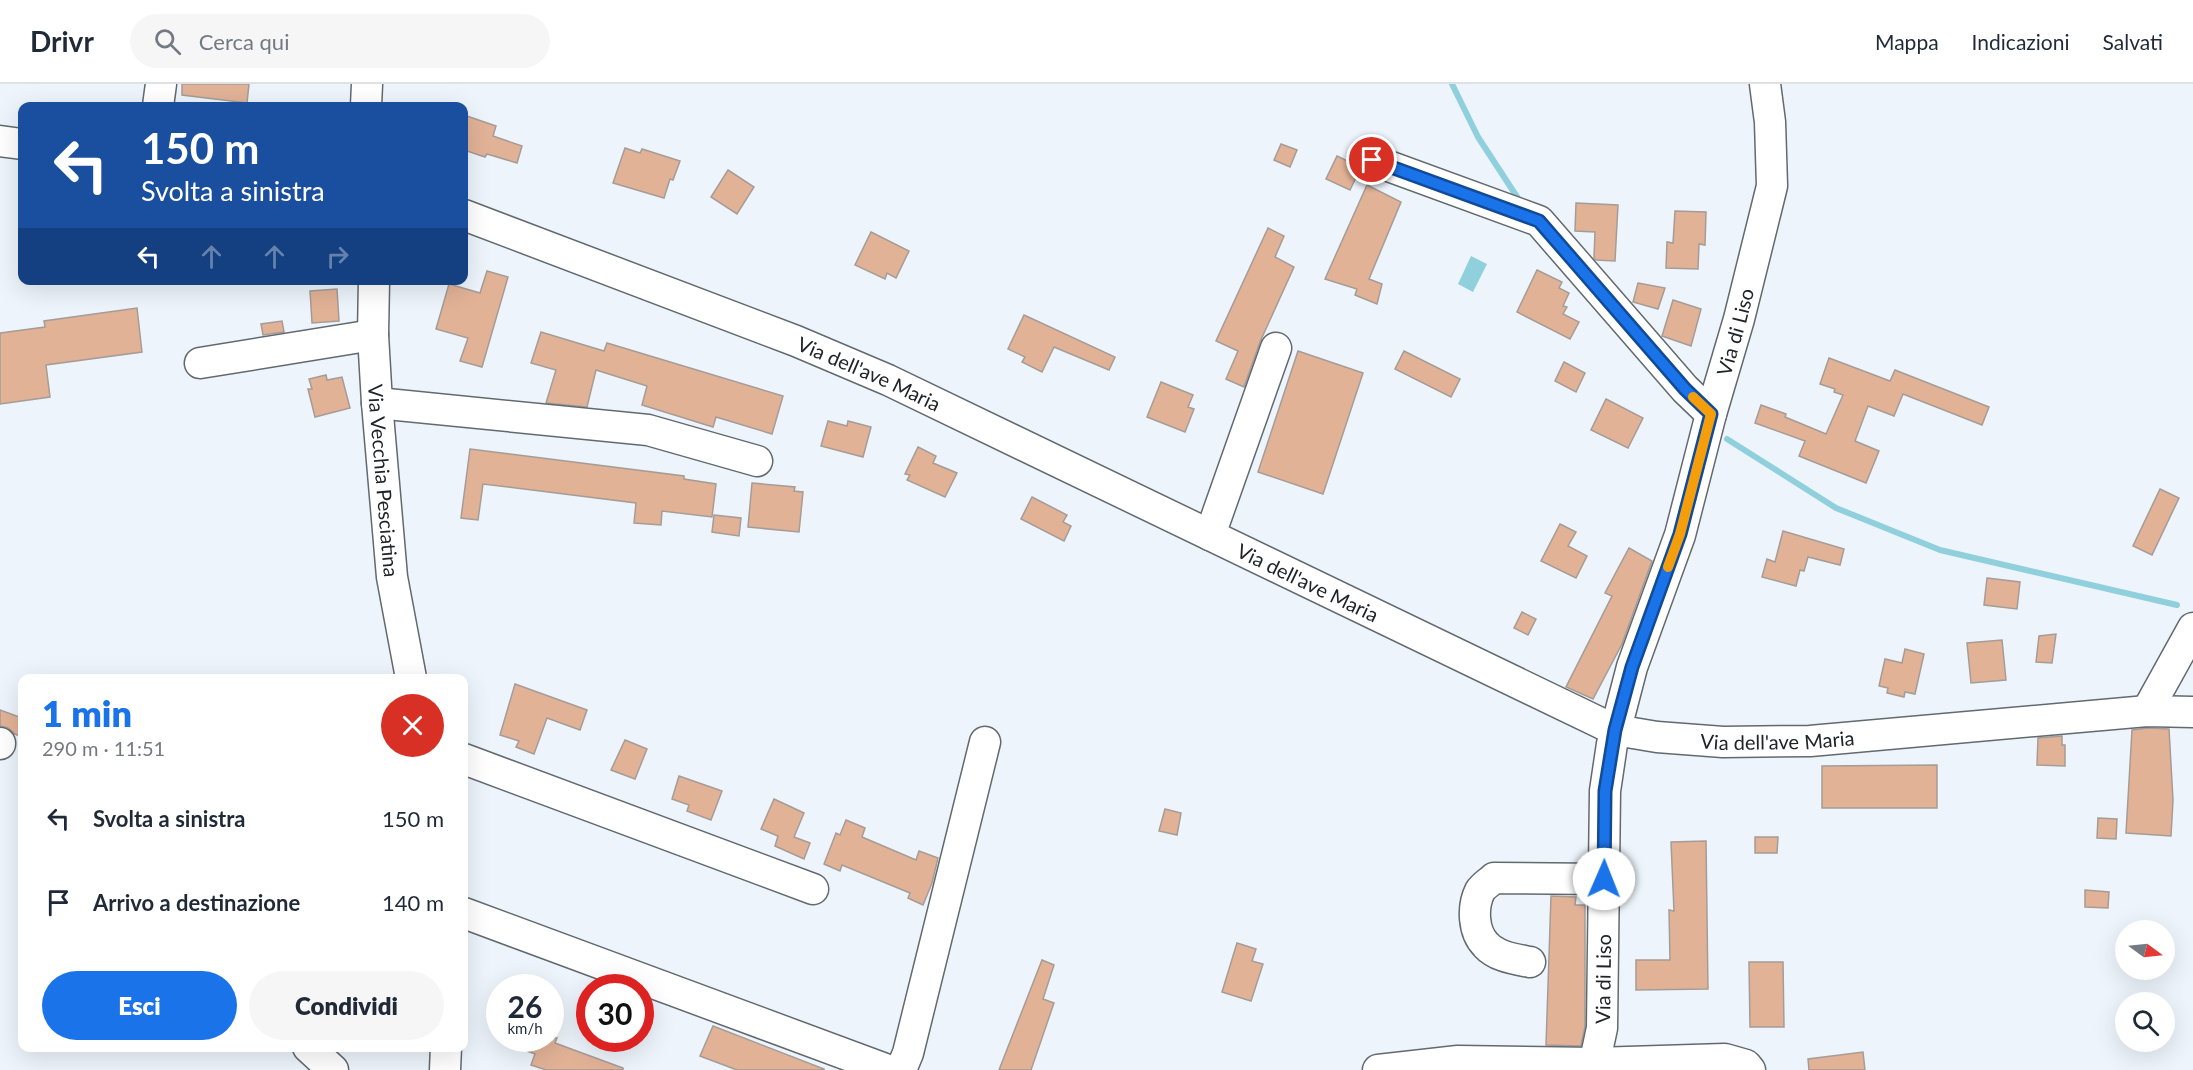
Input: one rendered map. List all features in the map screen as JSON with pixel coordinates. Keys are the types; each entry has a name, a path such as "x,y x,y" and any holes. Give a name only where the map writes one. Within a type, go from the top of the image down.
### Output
{"street":[{"path":"159,102 161,84"},
{"path":"366,102 367,84"},
{"name":"Via di Liso","path":"1594,1066 1602,1028 1605,791 1615,730 1632,667 1680,534 1711,414 1739,319 1772,186 1770,122 1765,84"},
{"path":"0,141 18,143"},
{"path":"1372,160 1539,221 1685,389 1711,414"},
{"name":"Via dell'ave Maria","path":"468,217 796,341 888,380 1615,730 1657,737 1723,742 1810,741 2147,711 2193,712"},
{"name":"Via Vecchia Pesciatina","path":"374,285 373,335 377,403 392,577 410,674"},
{"path":"200,363 373,335"},
{"path":"1210,535 1276,348"},
{"path":"377,403 648,430 757,461"},
{"path":"2147,711 2193,628"},
{"path":"901,1070 908,1053 984,742"},
{"path":"468,760 813,889"},
{"path":"1530,962 1502,956 1486,945 1476,929 1476,910 1480,890 1494,878 1604,879"},
{"path":"468,914 888,1070"},
{"path":"313,1052 333,1070"},
{"path":"445,1070 446,1052"},
{"path":"1377,1070 1458,1061 1594,1066 1725,1059 1746,1065 1750,1070"}],"water":[{"path":"1471,256 1487,264 1473,292 1458,284"}],"building":[{"path":"182,84 249,84 247,102 182,95"},
{"path":"468,116 496,126 493,136 522,146 517,163 487,154 485,157 468,151"},
{"path":"1281,144 1297,150 1290,167 1274,160"},
{"path":"625,148 640,153 642,149 680,161 673,180 670,179 664,198 613,183"},
{"path":"1337,156 1356,165 1359,171 1350,190 1326,179"},
{"path":"728,170 754,187 737,214 711,197"},
{"path":"1367,185 1401,202 1369,279 1382,284 1377,304 1355,295 1357,289 1325,279"},
{"path":"1576,203 1618,205 1615,261 1594,258 1595,232 1575,231"},
{"path":"1675,211 1706,212 1705,245 1699,244 1698,269 1666,268 1667,242 1673,243"},
{"path":"1268,228 1284,236 1275,257 1294,267 1260,342 1244,387 1226,379 1238,351 1216,341"},
{"path":"871,232 909,251 896,278 887,273 885,279 855,265"},
{"path":"1537,270 1562,282 1559,288 1569,293 1563,306 1567,307 1563,314 1579,322 1570,339 1517,312"},
{"path":"487,271 508,277 482,367 460,361 468,338 436,329 449,285 480,293"},
{"path":"1638,283 1665,288 1658,309 1633,302"},
{"path":"337,289 339,321 312,323 310,291"},
{"path":"1673,300 1701,309 1691,346 1662,336"},
{"path":"137,308 142,352 46,365 50,397 0,404 0,333 45,327 44,321"},
{"path":"1024,315 1115,357 1109,370 1054,347 1042,372 1022,362 1025,357 1008,349"},
{"path":"282,321 284,332 263,335 261,324"},
{"path":"541,332 604,351 607,343 783,396 772,434 716,417 713,427 642,405 647,386 596,370 587,407 546,403 556,370 531,363"},
{"path":"1298,351 1363,373 1323,494 1258,472"},
{"path":"1404,351 1460,379 1451,397 1395,369"},
{"path":"1829,358 1890,381 1895,370 1989,407 1982,425 1903,394 1894,416 1868,406 1855,441 1879,451 1866,483 1799,456 1805,441 1755,423 1761,405 1786,414 1785,417 1826,434 1843,395 1834,392 1835,389 1820,384"},
{"path":"1564,362 1585,373 1576,392 1555,381"},
{"path":"326,375 327,380 342,377 350,408 315,417 308,389 312,389 309,379"},
{"path":"1161,382 1193,395 1188,407 1194,409 1185,432 1147,417"},
{"path":"1606,399 1643,418 1628,448 1591,430"},
{"path":"828,421 847,426 848,421 871,427 863,457 821,446"},
{"path":"918,447 936,456 933,463 957,473 945,497 907,480 910,475 905,474"},
{"path":"470,449 684,476 684,479 716,484 712,517 662,511 661,525 634,523 636,503 483,484 478,520 461,518"},
{"path":"752,483 795,487 794,491 803,492 799,532 748,527"},
{"path":"2160,489 2179,498 2152,555 2133,546"},
{"path":"1032,497 1067,515 1063,522 1071,526 1064,541 1021,519"},
{"path":"714,515 741,518 739,536 712,532"},
{"path":"1560,524 1576,532 1568,546 1587,556 1576,578 1541,561"},
{"path":"1783,531 1844,549 1840,565 1808,557 1804,571 1800,570 1796,586 1762,577 1767,559 1775,562"},
{"path":"1629,548 1652,561 1622,644 1593,699 1566,687 1612,596 1605,593"},
{"path":"1987,578 2020,582 2017,609 1984,605"},
{"path":"1522,612 1536,619 1528,635 1514,628"},
{"path":"2056,634 2052,663 2036,662 2039,636"},
{"path":"2002,640 2006,680 1971,683 1967,643"},
{"path":"1905,649 1924,654 1915,694 1905,692 1904,697 1887,693 1888,688 1879,686 1885,659 1902,663"},
{"path":"515,684 587,710 580,730 547,718 534,754 516,747 519,741 500,735"},
{"path":"0,710 18,717 18,735 8,728 0,726"},
{"path":"2169,729 2173,800 2171,836 2126,833 2132,730"},
{"path":"2062,736 2062,745 2065,745 2065,766 2037,765 2038,738"},
{"path":"625,740 647,749 635,779 611,770"},
{"path":"1937,765 1937,808 1822,808 1822,766"},
{"path":"679,776 722,791 711,820 687,811 689,805 672,799"},
{"path":"774,799 804,813 794,837 810,843 804,859 775,846 778,836 761,829"},
{"path":"1165,809 1181,813 1177,835 1159,831"},
{"path":"2098,818 2117,819 2116,839 2097,838"},
{"path":"846,820 865,828 862,837 916,860 919,851 938,858 932,883 923,905 908,898 910,893 842,865 840,871 824,864 836,833 840,835"},
{"path":"1755,837 1778,837 1777,853 1755,853"},
{"path":"1706,841 1708,989 1636,990 1636,960 1670,960 1669,910 1674,911 1671,842"},
{"path":"2085,890 2109,892 2108,908 2085,907"},
{"path":"1551,896 1576,897 1575,905 1585,905 1585,1026 1581,1046 1546,1045"},
{"path":"1237,943 1256,949 1252,961 1263,964 1251,1001 1222,992"},
{"path":"1042,960 1054,965 1043,999 1054,1003 1031,1070 999,1070"},
{"path":"1749,962 1783,962 1784,1027 1750,1027"},
{"path":"713,1026 824,1070 737,1070 700,1056"},
{"path":"564,1046 623,1068 623,1070 546,1070 531,1065 535,1054 530,1052 564,1052"},
{"path":"1863,1052 1865,1070 1809,1070 1808,1059"}],"waterway":[{"path":"1452,84 1478,137 1521,203"},
{"path":"1727,439 1836,508 1940,550 2177,605"}],"slow traffic":[{"path":"1668,567 1680,534 1711,414 1693,397"}],"route":[{"path":"1372,160 1539,221 1685,389 1711,414 1680,534 1632,667 1615,730 1605,791 1604,879"}]}
